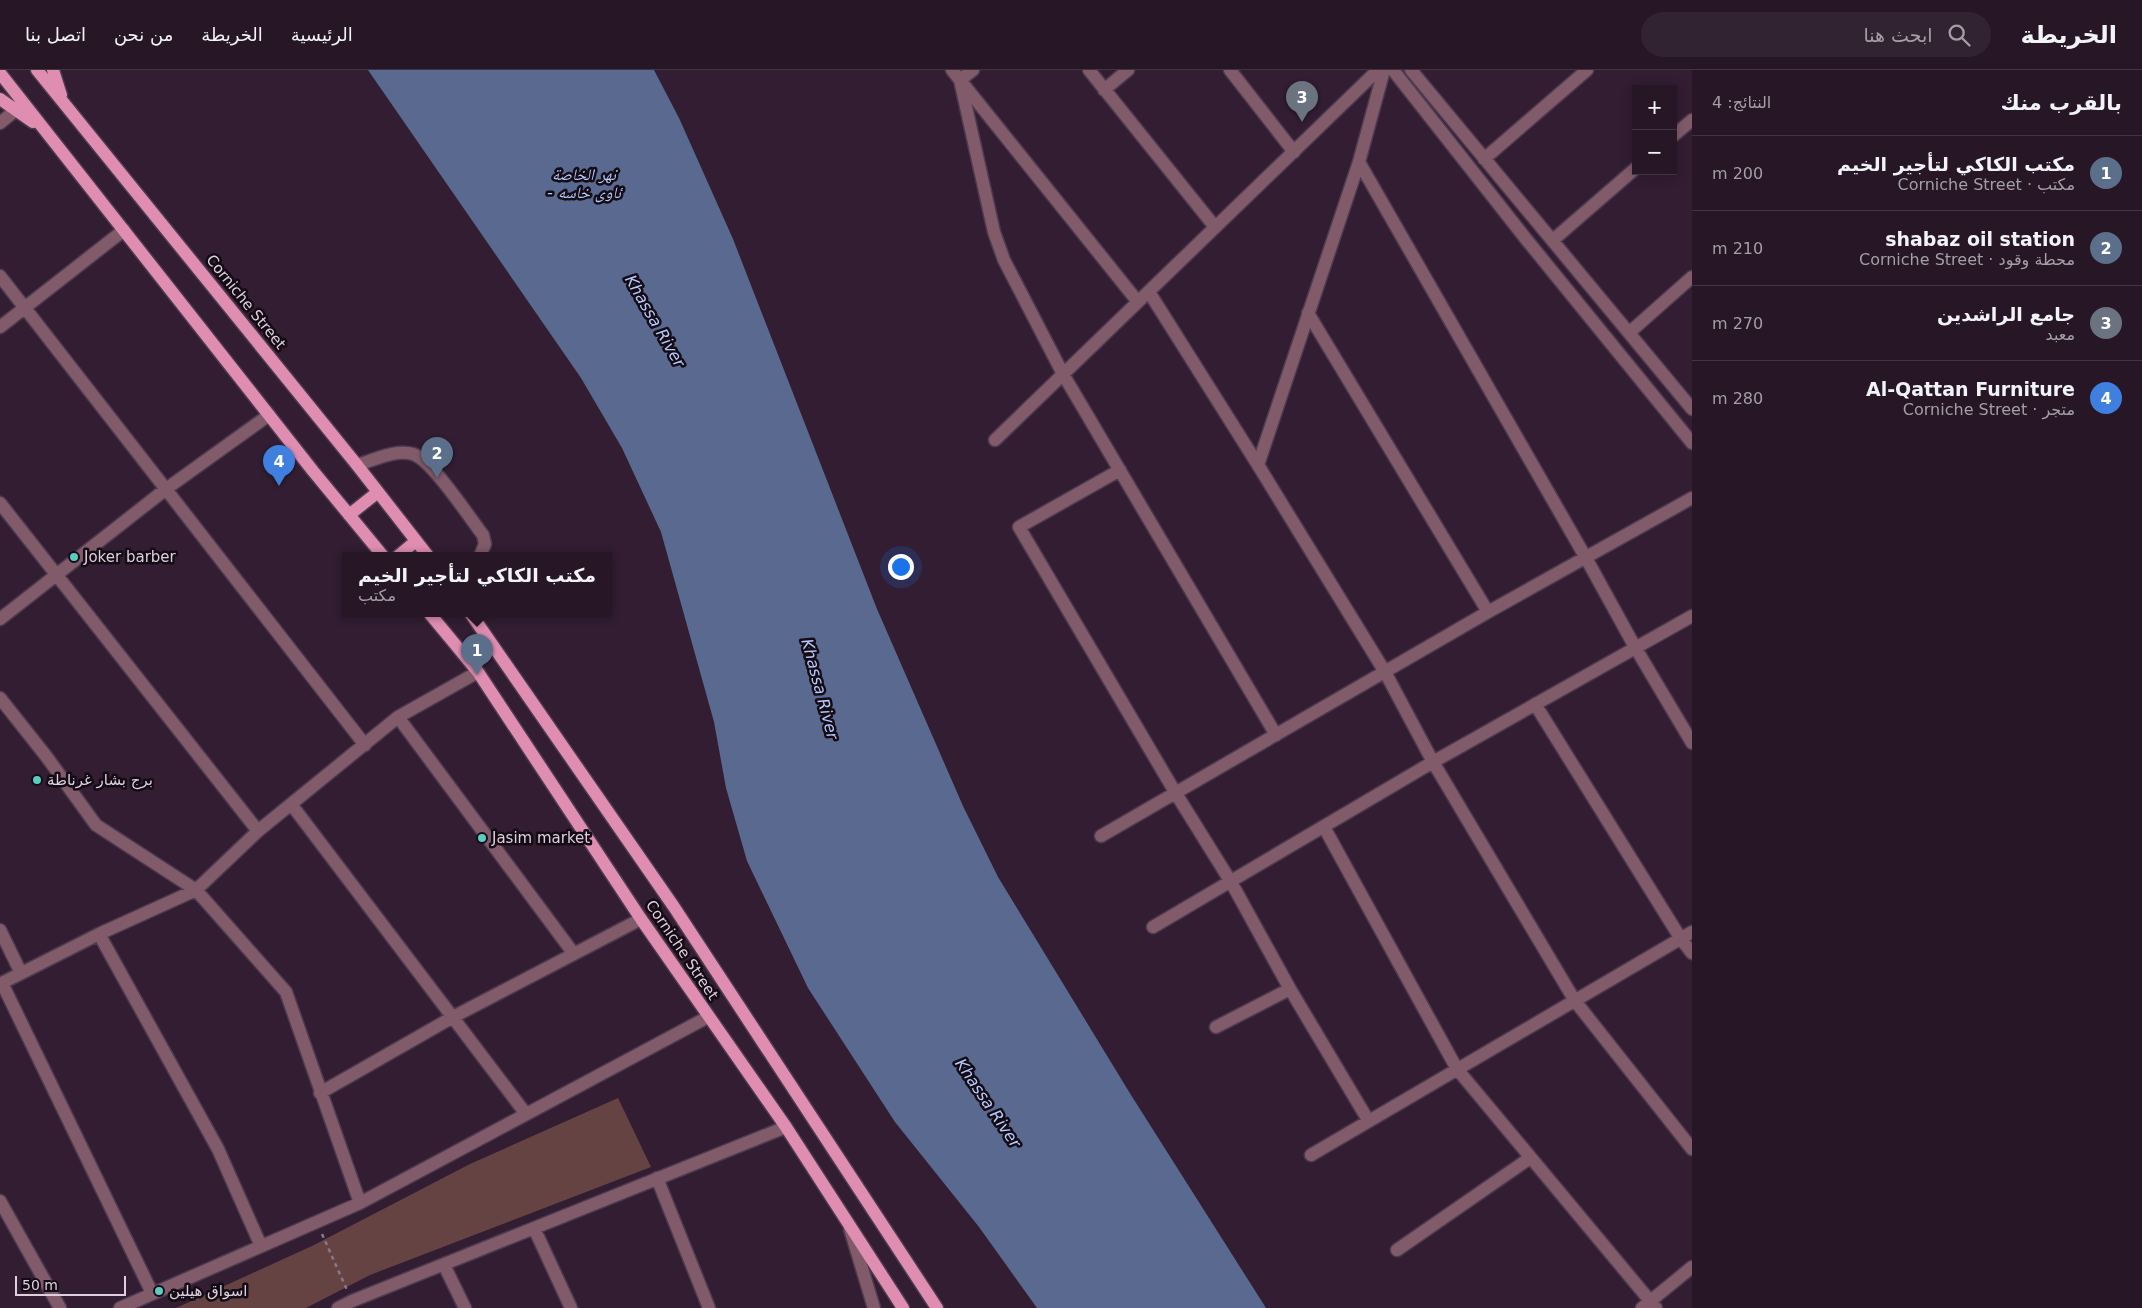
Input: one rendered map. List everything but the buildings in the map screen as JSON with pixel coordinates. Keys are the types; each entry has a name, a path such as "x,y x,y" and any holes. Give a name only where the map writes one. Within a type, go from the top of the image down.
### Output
{"main road":[{"name":"Corniche Street","path":"37,70 357,465 425,552"},
{"path":"53,70 64,104"},
{"path":"0,73 20,106 47,132 269,415 380,552"},
{"path":"0,99 20,106"},
{"path":"349,515 378,492"},
{"path":"403,552 416,541"},
{"name":"Corniche Street","path":"432,617 478,672 641,920 786,1127 903,1308"},
{"name":"Corniche Street","path":"473,617 674,907 937,1308"}],"street":[{"path":"956,75 973,70"},
{"path":"1089,70 1215,227"},
{"path":"1104,90 1128,70"},
{"path":"1230,70 1294,152"},
{"path":"994,440 1378,70"},
{"path":"1258,465 1359,162 1384,70"},
{"path":"1393,70 1692,443"},
{"path":"1411,70 1692,409"},
{"path":"1484,159 1587,70"},
{"path":"956,75 1138,302"},
{"path":"956,75 1000,251 1063,374 1276,735"},
{"path":"0,123 20,106"},
{"path":"1677,133 1692,120"},
{"path":"1359,162 1635,647 1692,743"},
{"path":"1553,240 1632,171"},
{"path":"0,327 124,230"},
{"path":"0,276 365,745"},
{"path":"1630,332 1692,278"},
{"path":"1149,292 1385,672 1433,762 1575,1001 1692,1150"},
{"path":"1308,313 1488,612"},
{"path":"1648,390 1665,376"},
{"path":"0,619 166,489 269,415"},
{"path":"357,465 391,454 412,454 426,462 482,535 485,544 482,552"},
{"path":"1120,470 1019,526 1175,792 1232,882 1290,989 1368,1120"},
{"path":"1101,836 1488,612 1692,498"},
{"path":"0,503 258,831"},
{"path":"1153,927 1433,762 1692,616"},
{"path":"152,1293 1,984 99,934 196,890 258,831 398,717 478,672"},
{"path":"0,698 96,824 196,890 286,992 360,1204"},
{"path":"1535,704 1692,954"},
{"path":"398,717 574,954"},
{"path":"291,804 526,1114"},
{"path":"1324,827 1457,1069 1650,1306 1692,1267"},
{"path":"320,1093 453,1017 641,920"},
{"path":"0,930 21,974"},
{"path":"1311,1154 1692,932"},
{"path":"99,934 218,1148 260,1246"},
{"path":"1216,1027 1290,989"},
{"path":"120,1308 316,1221 360,1204 708,1017"},
{"path":"338,1308 354,1304 444,1264 786,1127"},
{"path":"1397,1250 1530,1158"},
{"path":"657,1178 709,1308"},
{"path":"0,1201 60,1308"},
{"path":"847,1221 874,1308"},
{"path":"534,1228 571,1308"},
{"path":"444,1264 465,1308"}],"path":[{"path":"316,1221 354,1304"}],"shaded area":[{"path":"618,1098 651,1167 370,1275 306,1308 176,1308 312,1246 470,1164"}],"water":[{"name":"نهر الخاصة - ئاوی خاسە","path":"368,70 654,70 679,118 733,239 877,609 963,806 998,877 1131,1095 1266,1308 1037,1308 979,1227 895,1122 808,988 747,861 726,788 714,722 661,532 622,448 581,378"}],"place":[{"name":"جامع الراشدين","path":"1302,122"},
{"name":"shabaz oil station","path":"437,478"},
{"name":"Al-Qattan Furniture","path":"279,486"},
{"name":"Joker barber","path":"74,557"},
{"name":"مكتب الكاكي لتأجير الخيم","path":"477,675"},
{"name":"برج بشار غرناطة","path":"37,780"},
{"name":"Jasim market","path":"482,838"},
{"name":"اسواق هيلين","path":"159,1291"}],"water label":[{"name":"Khassa River","path":"655,321"},
{"name":"Khassa River","path":"820,689"},
{"name":"Khassa River","path":"988,1103"}]}
